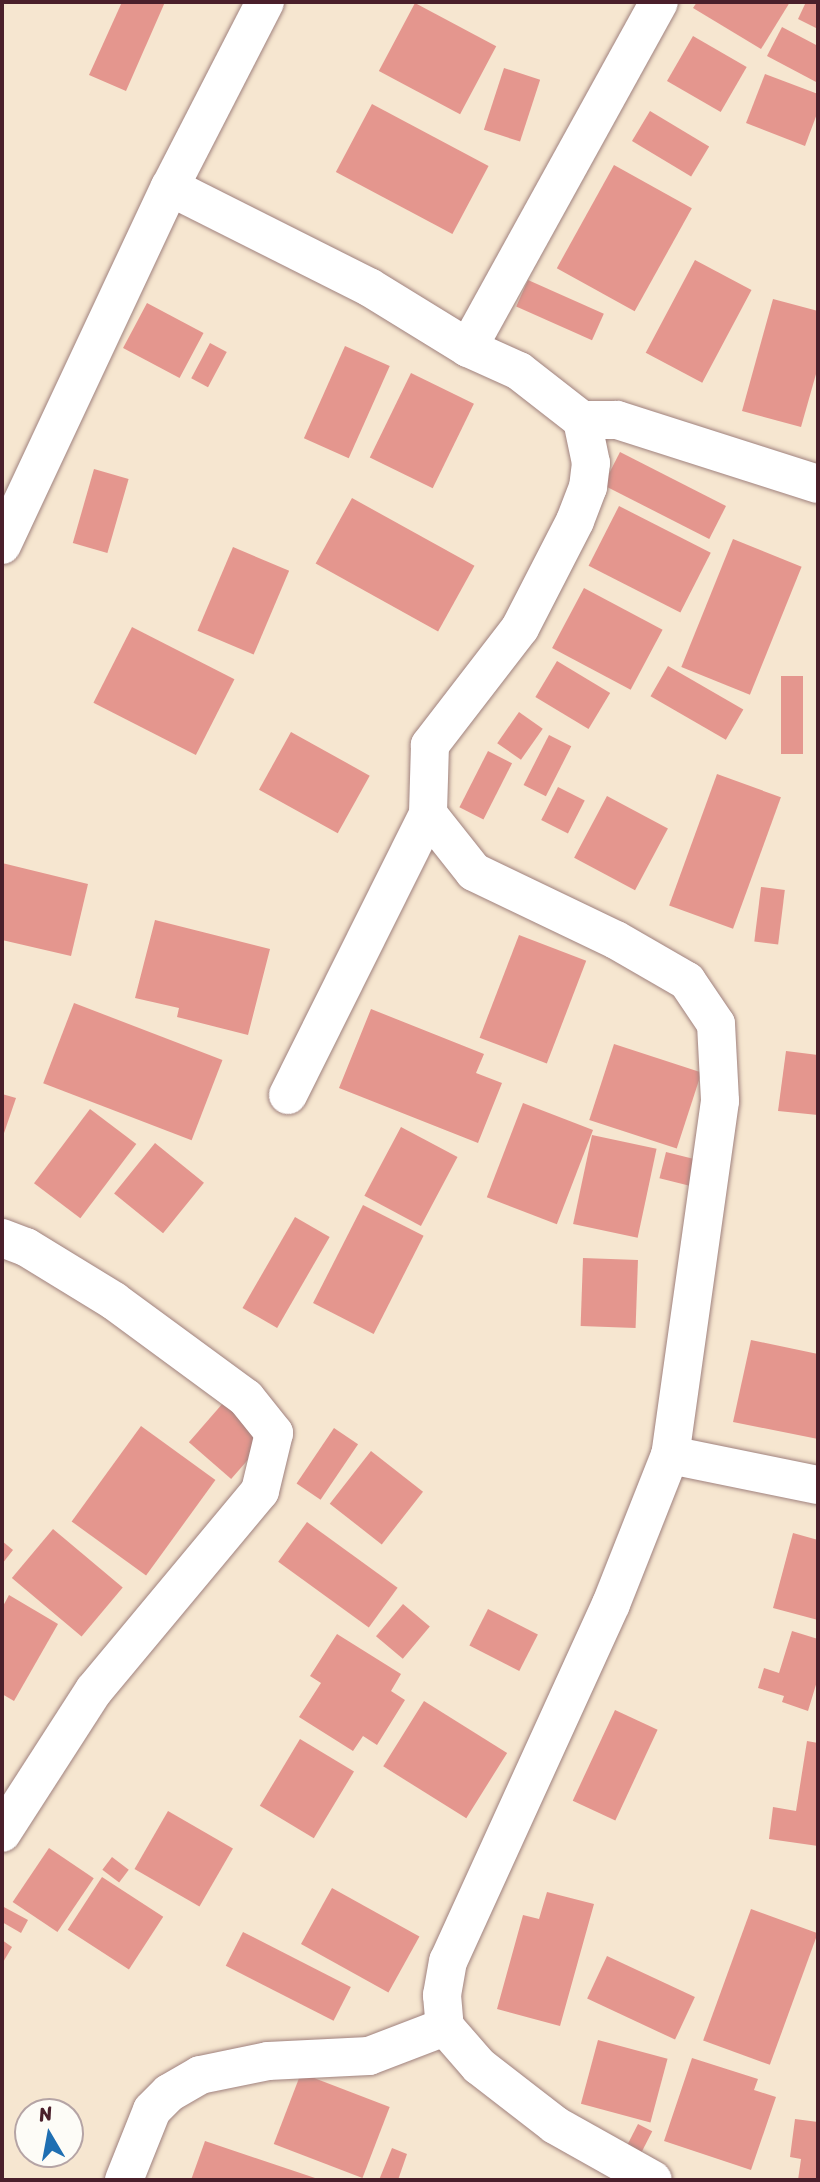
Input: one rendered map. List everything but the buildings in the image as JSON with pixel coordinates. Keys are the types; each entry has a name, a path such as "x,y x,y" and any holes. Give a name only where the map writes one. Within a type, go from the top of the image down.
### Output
{"street":[{"path":"2,545 170,187 265,2"},
{"path":"468,348 659,2"},
{"path":"170,187 369,287 468,348 519,371 582,421 617,420 818,484"},
{"path":"288,1095 428,814 430,745 520,628 575,521 588,487 590,463 582,421"},
{"path":"428,814 474,872 616,940 687,982 716,1024 720,1101 670,1455 611,1604 448,1961 442,1995 445,2027 479,2066 555,2124 653,2180"},
{"path":"2,1238 26,1247 114,1301 246,1398 274,1433 260,1491 94,1690 2,1833"},
{"path":"670,1455 818,1485"},
{"path":"124,2180 152,2110 169,2093 200,2075 268,2061 369,2056 445,2027"}]}
